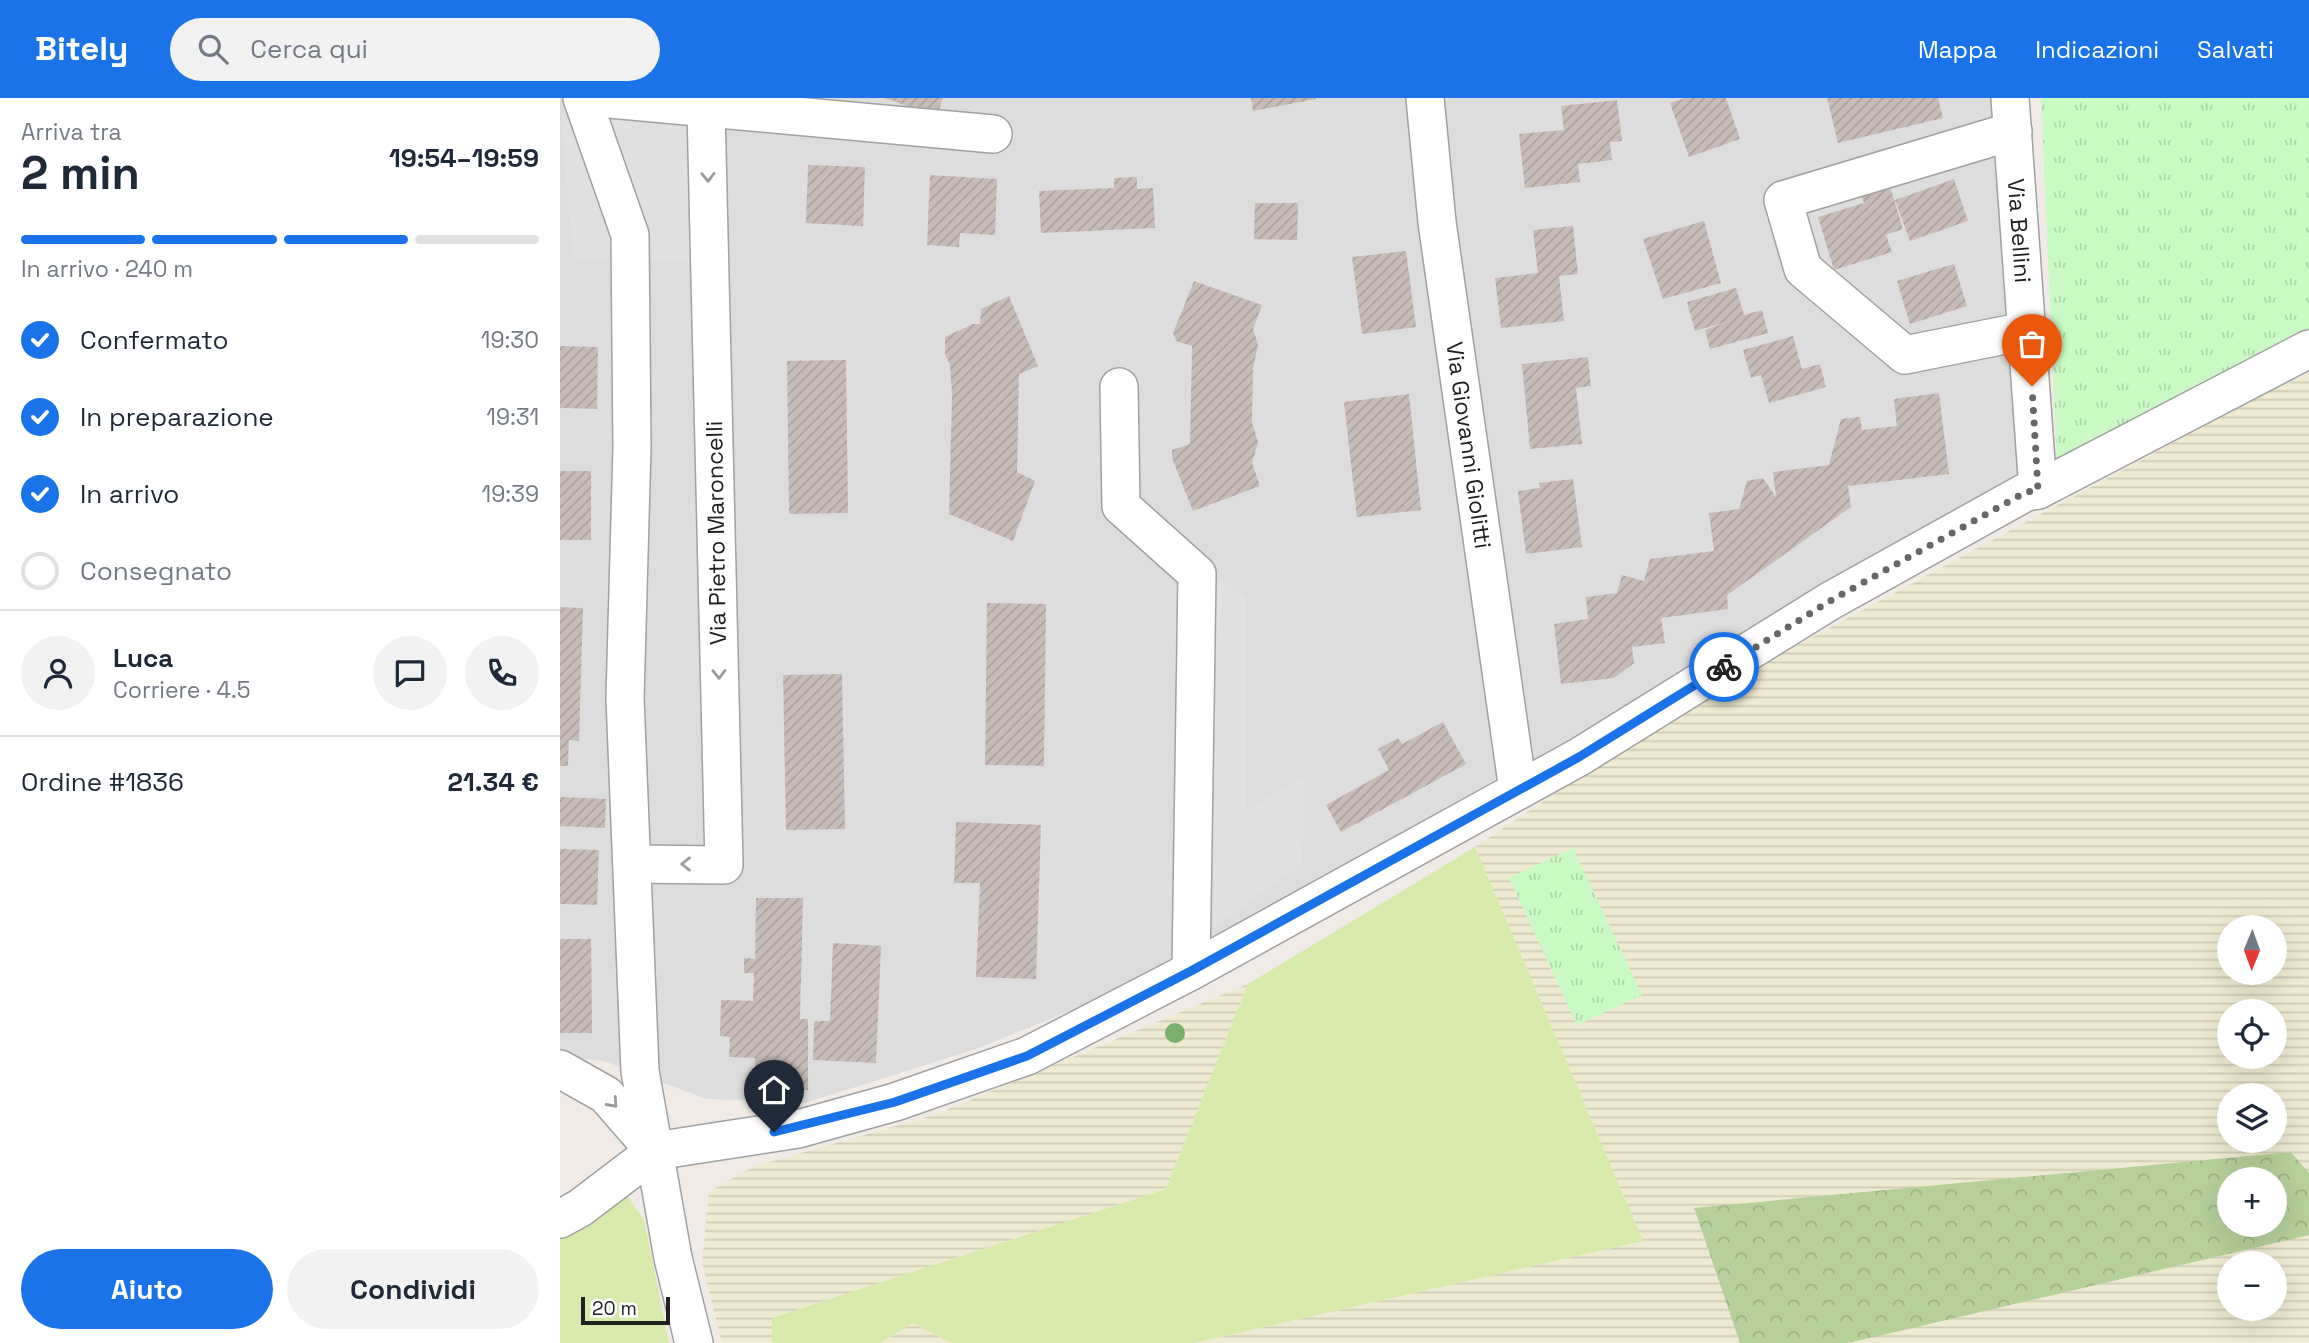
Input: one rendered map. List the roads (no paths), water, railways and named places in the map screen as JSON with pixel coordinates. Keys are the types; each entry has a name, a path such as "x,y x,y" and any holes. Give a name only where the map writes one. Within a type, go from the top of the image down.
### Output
{"street":[{"path":"582,98 630,235 632,447 625,698 640,1072 673,1258 694,1343"},
{"path":"599,98 993,134"},
{"name":"Via Giovanni Giolitti","path":"1425,98 1437,222 1518,790"},
{"name":"Via Pietro Maroncelli","path":"632,864 724,864 706,109"},
{"path":"2011,114 1783,200 1803,269 1905,355 2025,331"},
{"name":"Via Bellini","path":"2011,114 2038,490"},
{"path":"560,1219 580,1208 655,1151 798,1129 895,1102 1027,1056 1191,971 1579,757 1830,601 2026,492 2038,490 2309,349"},
{"path":"1119,387 1121,506 1197,574 1191,971"},
{"path":"560,1069 606,1095 655,1151"}]}
